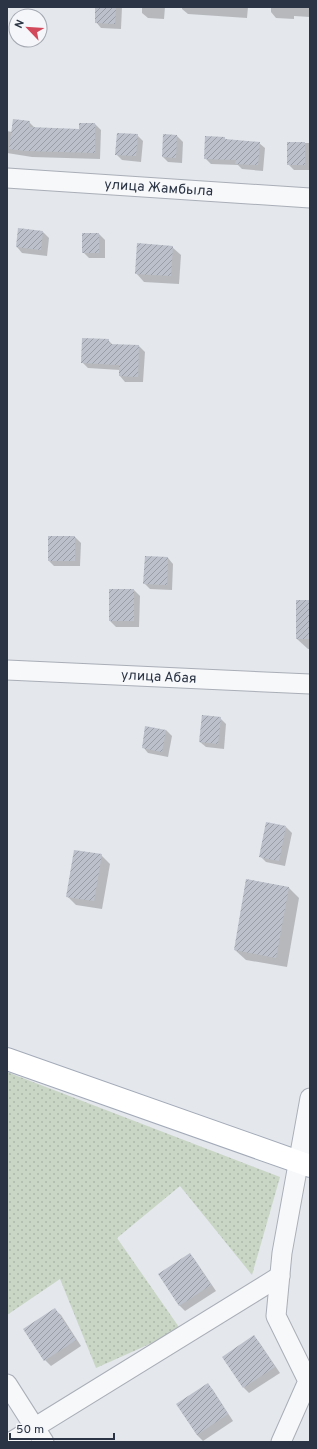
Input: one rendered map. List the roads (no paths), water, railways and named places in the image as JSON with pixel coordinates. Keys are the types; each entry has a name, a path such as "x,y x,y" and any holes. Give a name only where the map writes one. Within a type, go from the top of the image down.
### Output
{"main road":[{"path":"7,1059 304,1164"}],"street":[{"name":"улица Жамбыла","path":"7,182 310,198"},
{"name":"улица Абая","path":"7,670 310,684"},
{"path":"281,1442 308,1381 276,1316 282,1253 304,1164 310,1098"},
{"path":"11,1442 39,1435 280,1276"},
{"path":"7,1384 39,1435"}]}
